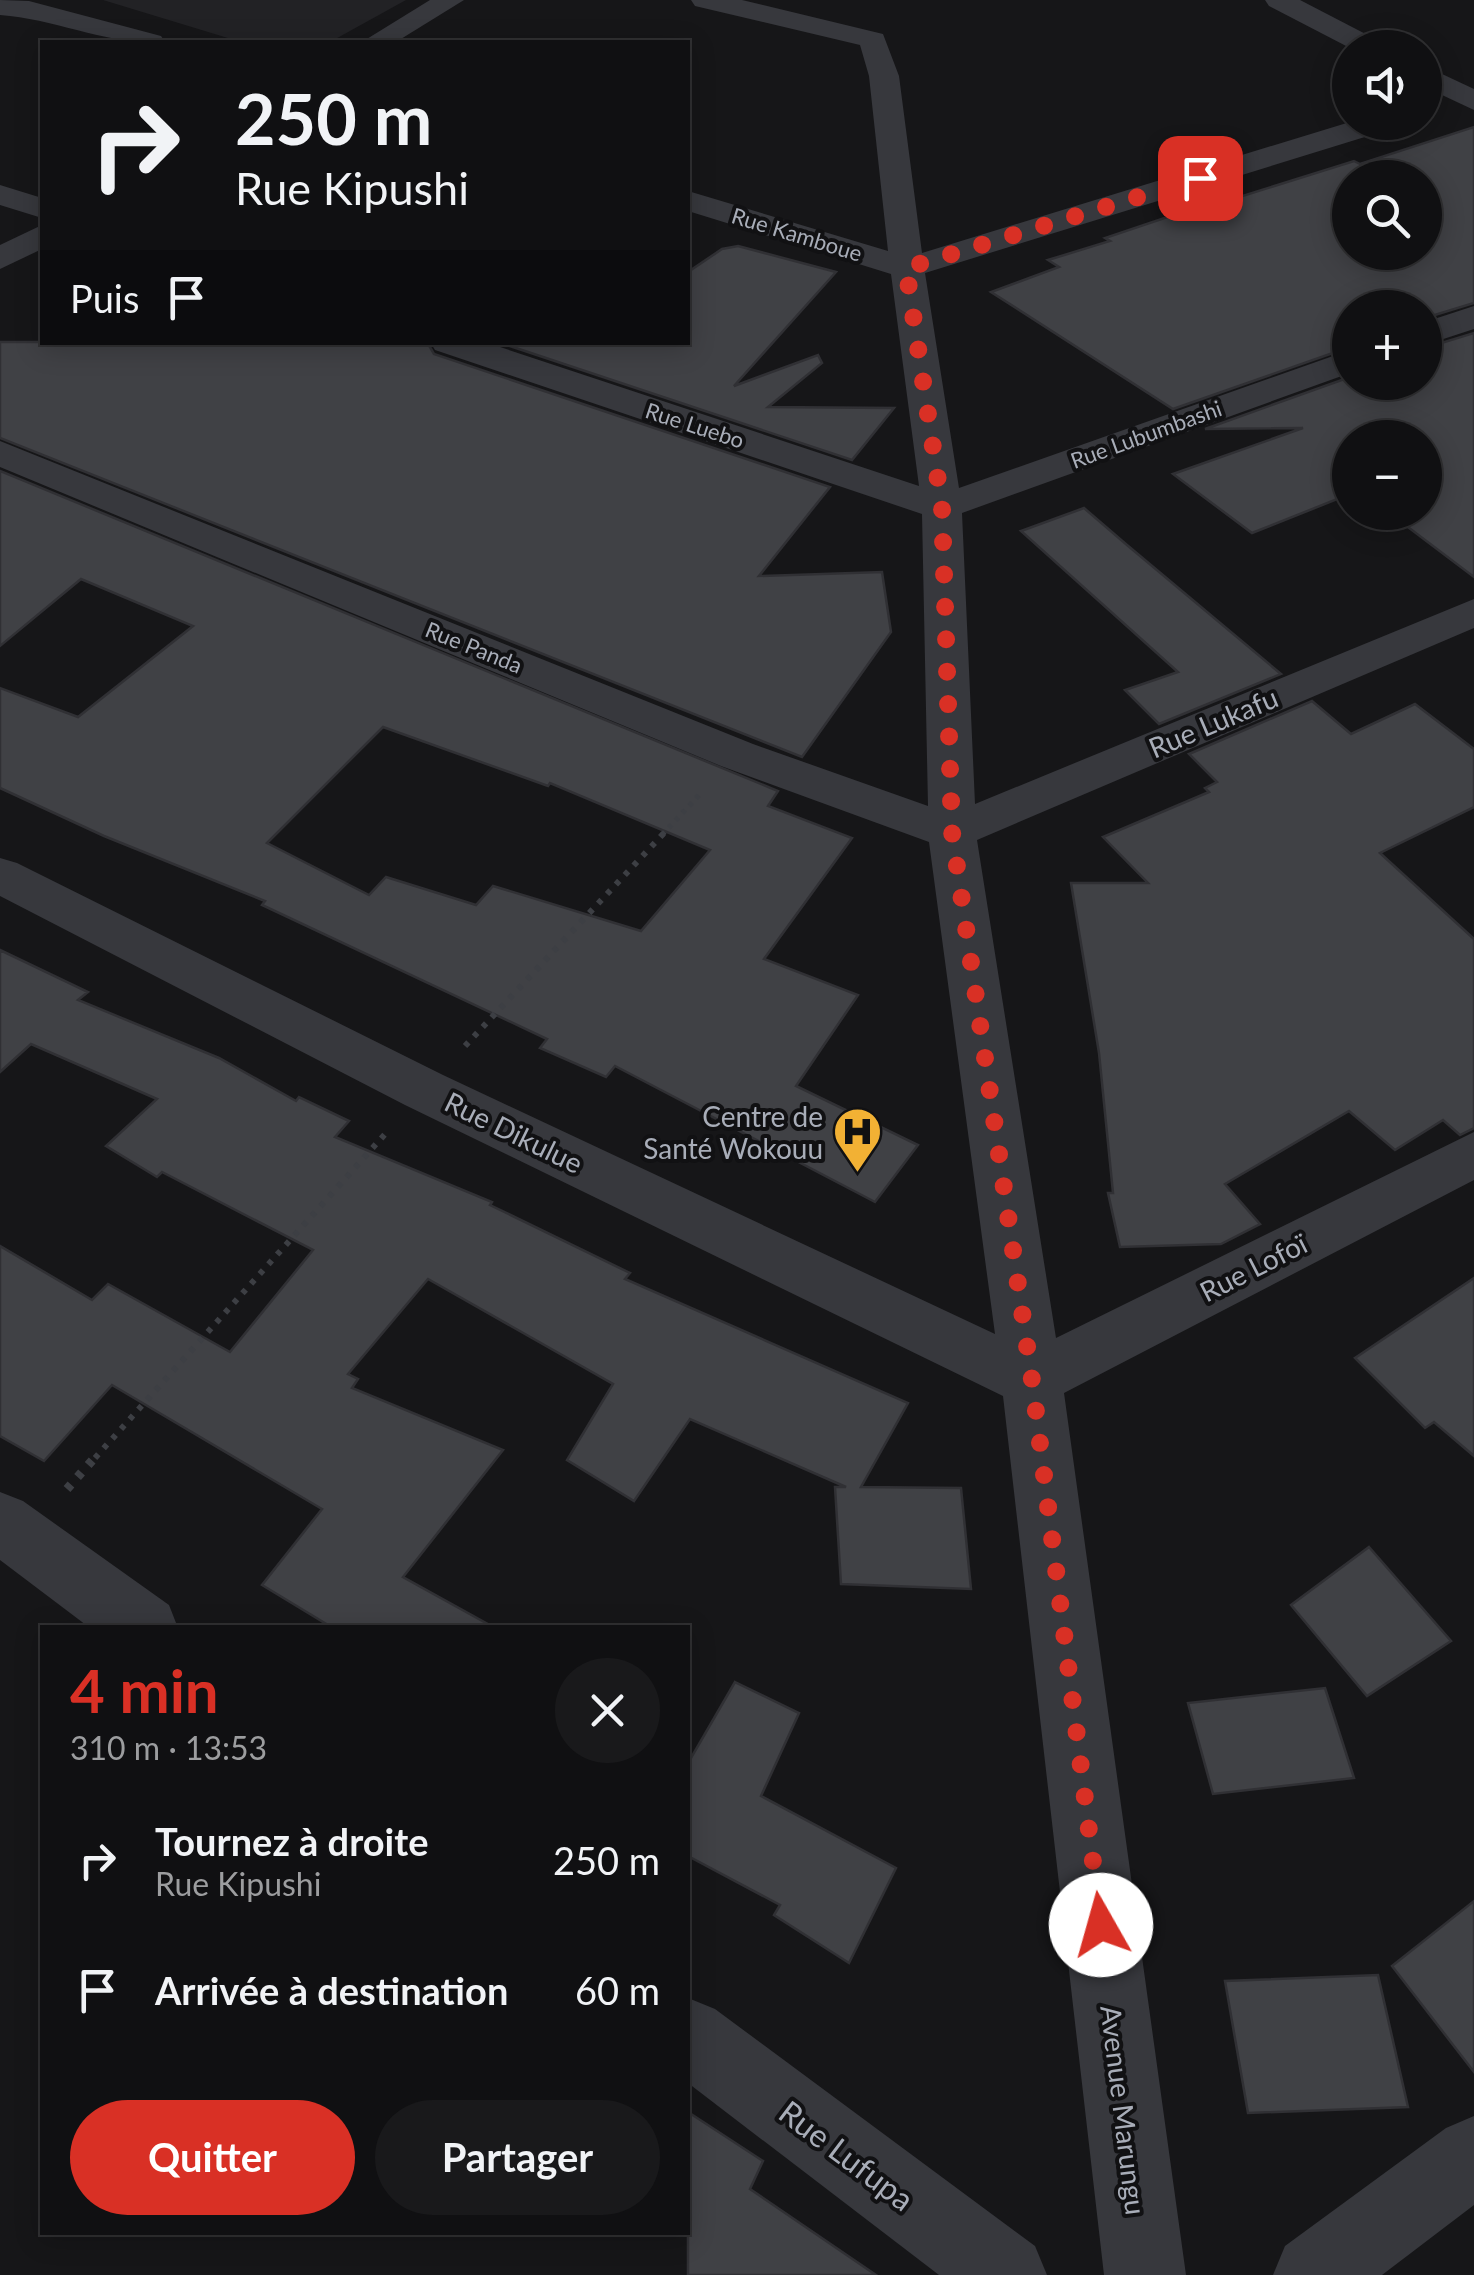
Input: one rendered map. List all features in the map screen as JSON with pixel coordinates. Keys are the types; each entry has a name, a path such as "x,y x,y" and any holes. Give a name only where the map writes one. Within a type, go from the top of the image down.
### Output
{"street":[{"path":"380,40 450,0"},
{"name":"Avenue Marungu","path":"705,0 873,40 884,76 906,268 942,507 952,832 1032,1380 1144,2275"},
{"path":"1278,0 1336,30"},
{"path":"0,7 29,9 144,40"},
{"path":"1442,84 1472,98"},
{"path":"1442,106 1472,98"},
{"path":"906,268 1332,137"},
{"path":"0,195 40,207"},
{"name":"Rue Kamboue","path":"690,202 906,268"},
{"path":"0,259 40,237"},
{"path":"1442,328 1474,317"},
{"name":"Rue Luebo","path":"457,345 942,507"},
{"name":"Rue Lubumbashi","path":"942,507 1332,367"},
{"name":"Rue Panda","path":"0,453 737,755 952,832"},
{"name":"Rue Lukafu","path":"952,832 1474,612"},
{"name":"Rue Dikulue","path":"0,874 424,1090 1032,1380"},
{"name":"Rue Lofoï","path":"1032,1380 1474,1154"},
{"path":"12,1529 142,1625"},
{"name":"Rue Lufupa","path":"690,2038 1006,2275"},
{"path":"1314,2275 1474,2156"}],"path":[{"path":"12,1529 737,755"}],"shaded area":[{"path":"103,0 406,0 334,40 234,40"}],"building":[{"path":"1474,127 1474,303 1442,313 1442,290 1332,290 1332,353 1173,409 991,292 1059,267 1048,260 1215,201 1217,204 1332,168 1332,270 1442,270 1442,160 1372,160"},
{"path":"738,246 836,272 734,386 818,355 822,363 768,407 894,408 852,460 507,345 690,345 690,271 722,249"},
{"path":"1474,333 1474,577 1412,530 1442,530 1442,420 1332,420 1332,501 1252,533 1173,474 1303,428 1205,429 1332,383 1332,400 1442,400 1442,343"},
{"path":"0,342 429,345 434,354 830,487 759,576 882,572 891,632 802,757 0,438"},
{"path":"0,471 778,791 768,806 852,838 764,959 858,995 796,1086 918,1145 875,1202 615,1066 606,1077 540,1048 547,1039 262,905 265,901 104,836 0,788 0,688 78,717 193,626 81,579 0,646","holes":["383,727 548,786 550,783 710,850 641,931 493,886 476,905 386,877 369,895 267,843"]},
{"path":"1084,508 1281,674 1159,724 1125,690 1178,672 1021,531"},
{"path":"1312,701 1351,734 1415,704 1474,749 1474,807 1380,853 1474,939 1474,1128 1460,1135 1443,1120 1395,1150 1349,1111 1225,1184 1260,1224 1221,1244 1120,1247 1108,1193 1113,1193 1099,1053 1071,883 1148,883 1103,837 1209,792 1205,788 1217,782 1189,754"},
{"path":"0,950 88,992 78,1000 219,1058 296,1101 299,1097 349,1121 335,1137 492,1202 490,1205 630,1273 625,1279 908,1403 861,1487 961,1488 971,1589 841,1584 835,1487 846,1487 690,1419 634,1501 567,1460 613,1384 428,1279 348,1374 358,1379 352,1388 503,1450 403,1577 490,1625 328,1625 262,1585 322,1509 112,1385 44,1461 0,1436 0,1246 92,1300 108,1284 230,1352 313,1250 162,1172 157,1177 106,1146 157,1099 31,1044 0,1072"},
{"path":"1474,1278 1474,1456 1434,1422 1425,1428 1355,1358"},
{"path":"1369,1547 1451,1641 1367,1696 1291,1605"},
{"path":"735,1682 799,1713 761,1796 896,1868 849,1963 774,1915 780,1905 690,1857 690,1760"},
{"path":"1325,1688 1354,1778 1213,1794 1188,1703"},
{"path":"1474,1901 1474,2072 1392,1966"},
{"path":"1378,1975 1408,2107 1248,2113 1225,1981"},
{"path":"690,2113 763,2161 750,2189 876,2275 688,2275"}],"place":[{"name":"Centre de Santé Wokouu","path":"858,1174"}],"route":[{"path":"1101,1925 1032,1380 952,832 942,507 906,268 1200,178"}]}
